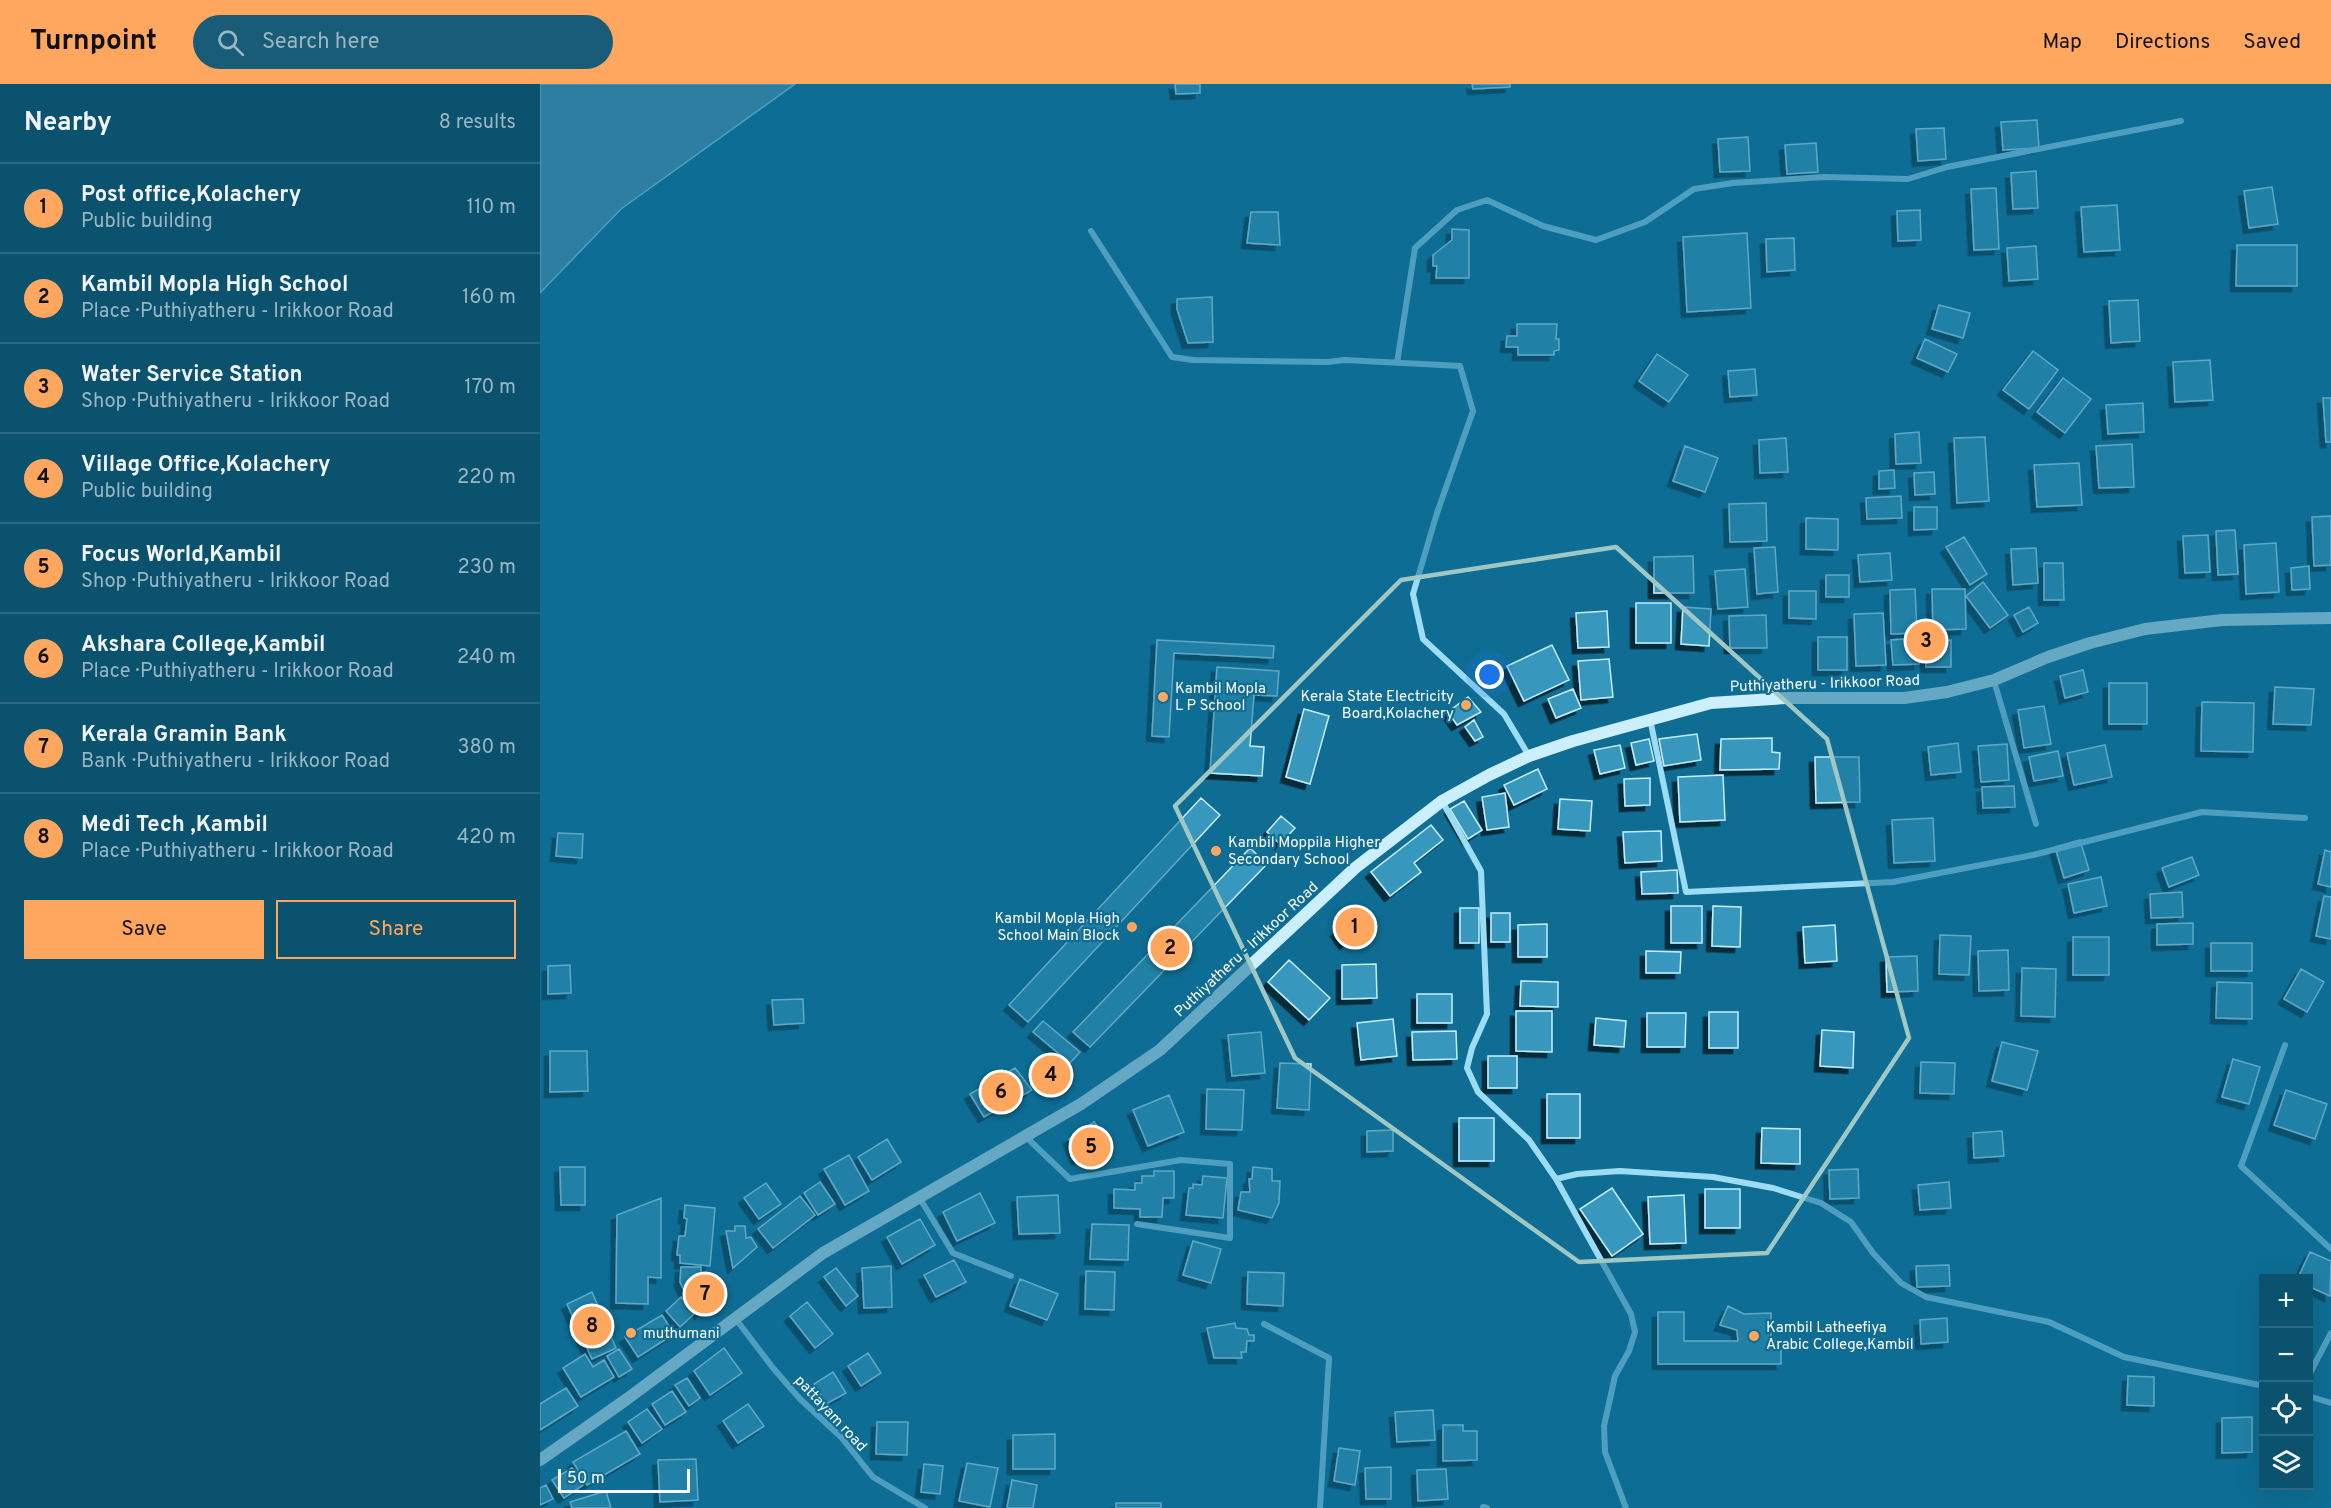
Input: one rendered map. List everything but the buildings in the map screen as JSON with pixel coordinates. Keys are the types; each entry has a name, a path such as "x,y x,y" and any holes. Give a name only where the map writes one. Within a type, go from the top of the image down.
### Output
{"main road":[{"name":"Puthiyatheru - Irikkoor Road","path":"540,1460 627,1399 823,1252 1026,1137 1081,1104 1160,1050 1355,867 1442,801 1529,756 1574,741 1712,703 1786,698 1904,698 1947,692 1994,680 2048,657 2090,643 2145,629 2222,620 2331,618"}],"street":[{"path":"1397,363 1415,248 1457,210 1487,200 1543,226 1596,240 1645,222 1694,189 1733,183 1824,177 1908,179 1947,167 2181,121"},
{"path":"1091,231 1172,357 1193,360 1327,362 1345,360 1460,366 1473,411 1437,513 1413,594 1423,639 1504,714 1529,756"},
{"path":"1994,680 2036,824"},
{"path":"1650,719 1686,892 1893,882 2033,855 2202,812 2305,818"},
{"path":"1442,801 1481,871 1487,1014 1472,1048 1467,1068 1478,1092 1529,1140 1556,1179 1631,1314 1635,1332 1629,1351 1615,1376 1604,1426 1605,1452 1626,1508"},
{"path":"2285,1045 2241,1166 2331,1249"},
{"path":"1026,1137 1070,1179 1181,1160 1230,1164 1230,1238 1137,1224"},
{"path":"1556,1179 1577,1174 1620,1171 1713,1177 1773,1188 1821,1203 1851,1222 1873,1253 1901,1283 1926,1297 2049,1322 2124,1357 2259,1385"},
{"path":"919,1196 953,1253 1011,1276"},
{"name":"pattayam road","path":"734,1318 800,1399 841,1437 873,1477 925,1508"},
{"path":"1264,1324 1329,1358 1320,1508"},
{"path":"2313,1367 2331,1333"},
{"path":"2313,1398 2331,1403"}],"highlighted area":[{"path":"1616,547 1827,739 1909,1038 1767,1253 1579,1262 1295,1058 1175,806 1401,580"}],"water":[{"path":"540,84 795,84 621,209 540,293"}],"place":[{"name":"Water Service Station","path":"1926,641"},
{"name":"Kambil Mopla L P School","path":"1163,697"},
{"name":"Kerala State Electricity Board,Kolachery","path":"1466,705"},
{"name":"Kambil Moppila Higher Secondary School","path":"1216,851"},
{"name":"Kambil Mopla High School Main Block","path":"1132,927"},
{"name":"Post office,Kolachery","path":"1355,927"},
{"name":"Kambil Mopla High School","path":"1170,948"},
{"name":"Village Office,Kolachery","path":"1051,1075"},
{"name":"Akshara College,Kambil","path":"1001,1092"},
{"name":"Focus World,Kambil","path":"1091,1147"},
{"name":"Kerala Gramin Bank","path":"705,1294"},
{"name":"Medi Tech ,Kambil","path":"592,1326"},
{"name":"muthumani","path":"631,1333"},
{"name":"Kambil Latheefiya Arabic College,Kambil","path":"1754,1336"}]}
